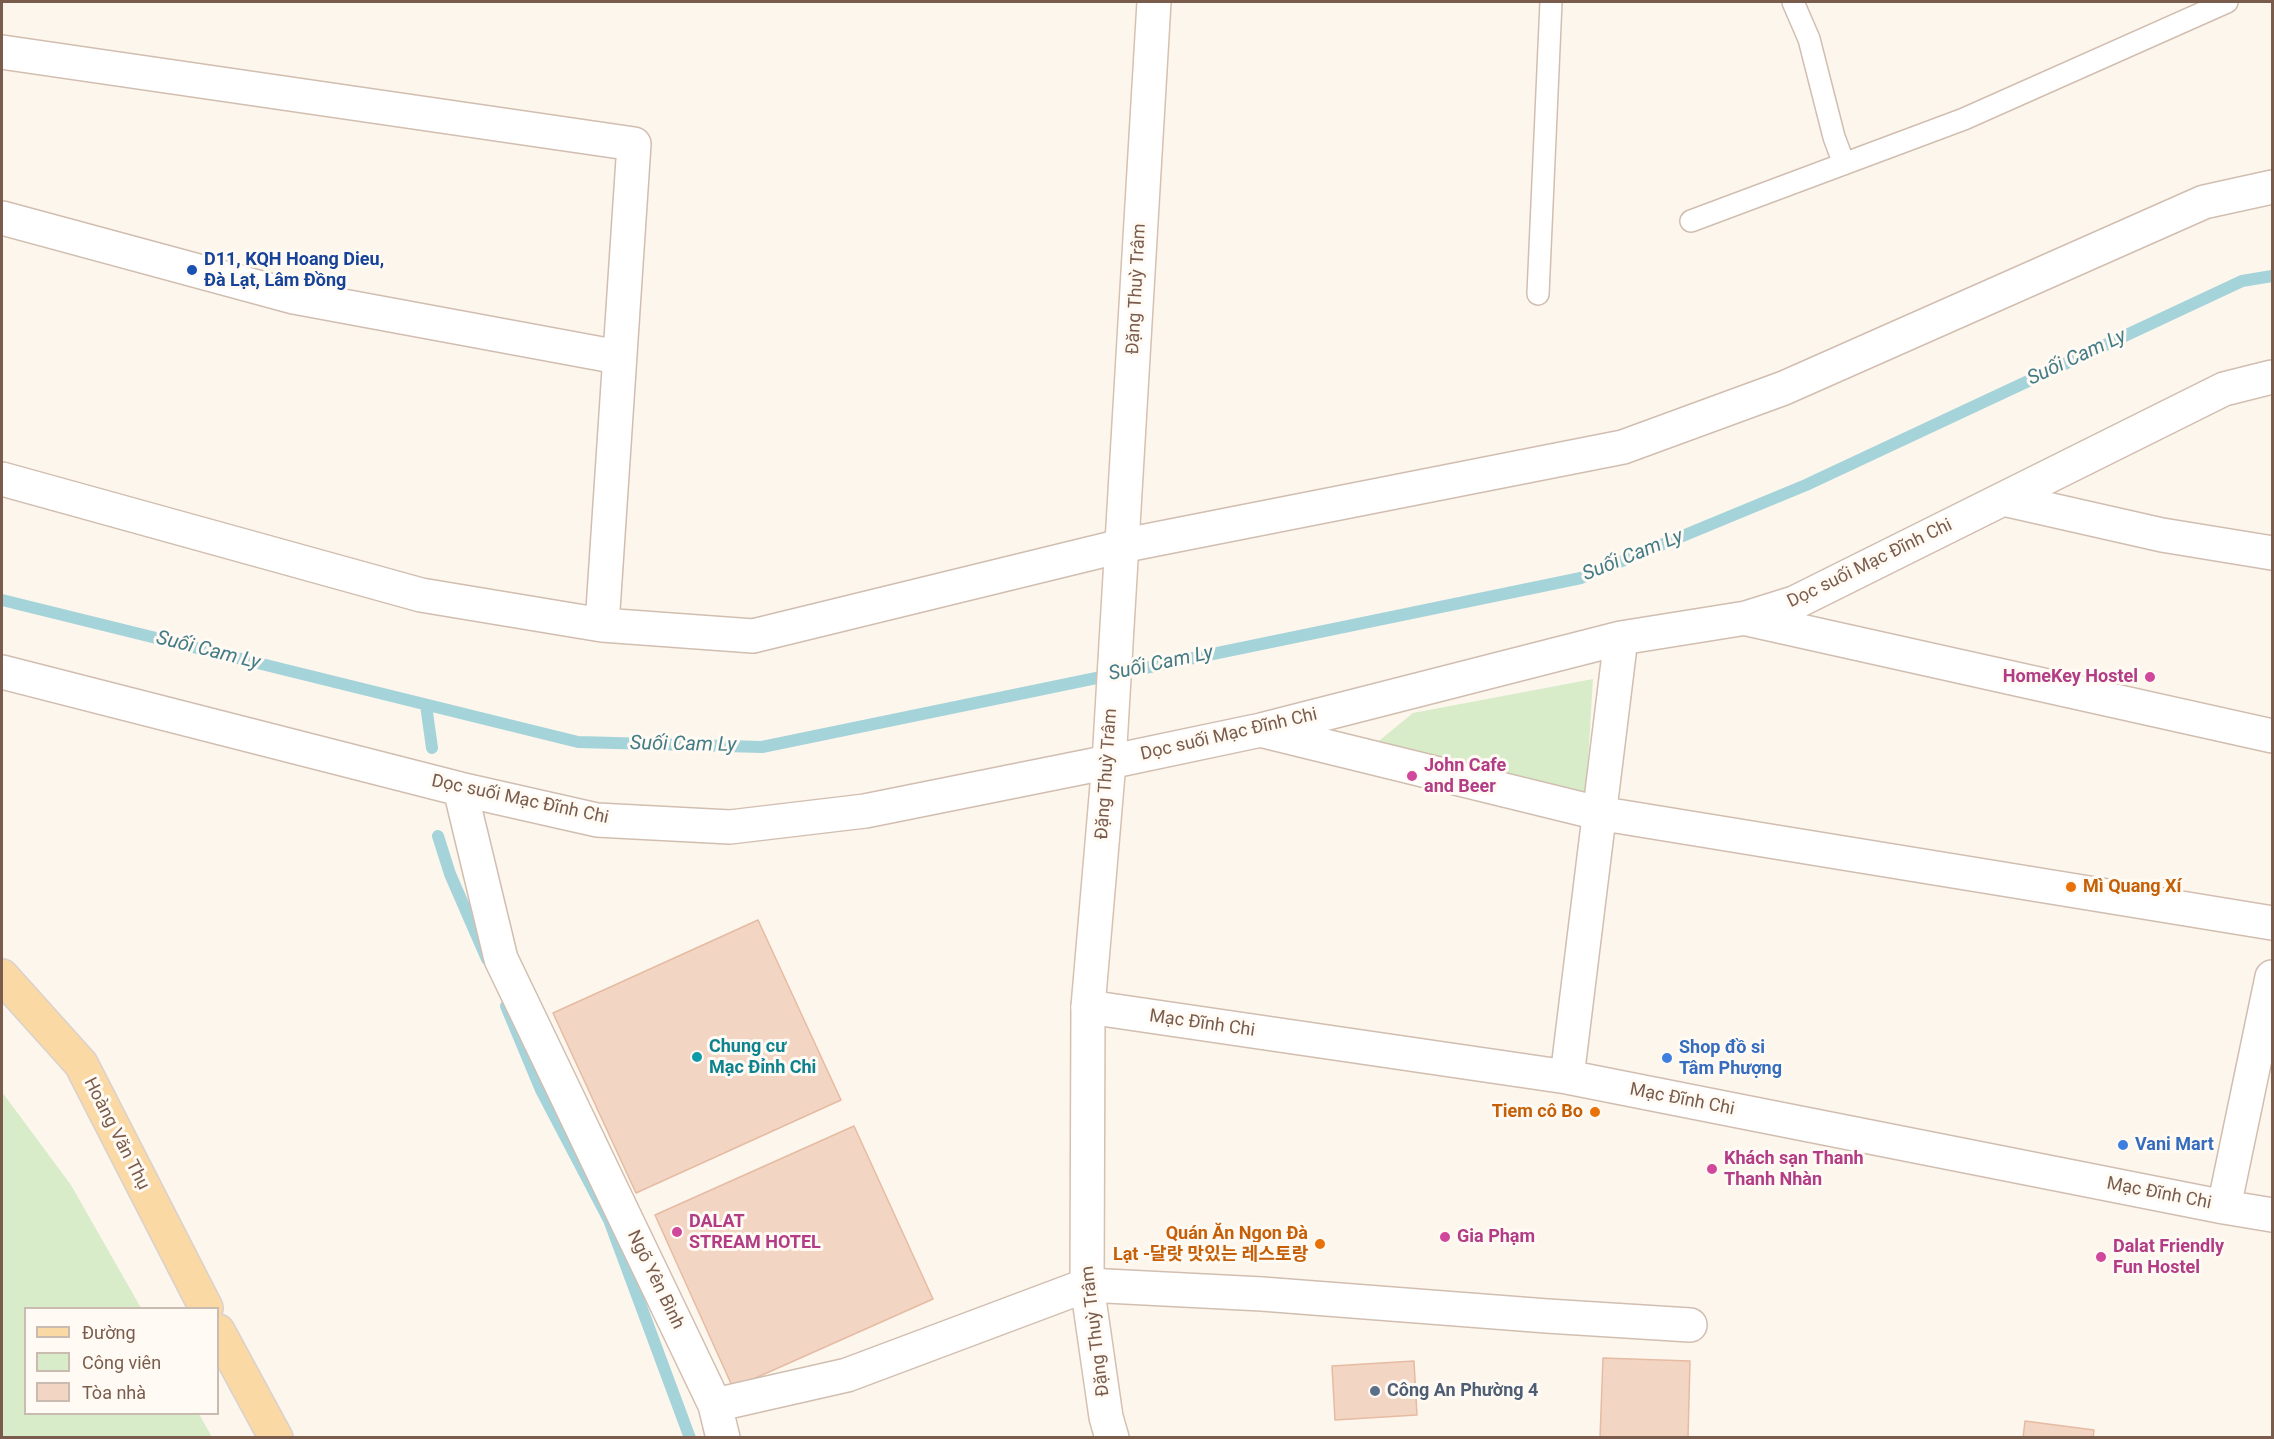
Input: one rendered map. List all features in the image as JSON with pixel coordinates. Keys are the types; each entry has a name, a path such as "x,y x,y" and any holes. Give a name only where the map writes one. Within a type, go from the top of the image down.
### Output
{"main road":[{"name":"Hoàng Văn Thụ","path":"2,976 81,1064 205,1307"},
{"path":"219,1333 276,1437"}],"street":[{"name":"Đặng Thuỳ Trâm","path":"1112,1437 1106,1417 1087,1286 1088,1007 1109,762 1154,2"},
{"path":"2,52 634,144 618,357 602,625"},
{"path":"2,479 421,595 602,625 753,636 1121,546 1623,447 1784,388 2204,202 2272,187"},
{"path":"2,218 294,297 618,357"},
{"name":"Dọc suối Mạc Đĩnh Chi","path":"2,672 460,789 597,820 730,827 865,811 1261,730 1621,638 1746,618 1794,603 2224,389 2272,377"},
{"path":"2002,500 2162,534 2272,554"},
{"path":"1746,618 2272,736"},
{"path":"1567,1077 1621,638"},
{"path":"1261,730 1598,813 2272,923"},
{"name":"Ngõ Yên Bình","path":"460,789 501,959 715,1405 723,1437"},
{"path":"2224,1207 2272,977"},
{"name":"Mạc Đĩnh Chi","path":"1088,1007 1567,1077 2272,1215"},
{"path":"715,1405 847,1375 1087,1286 1262,1294 1690,1325"}],"lane":[{"path":"1538,294 1551,2"},
{"path":"1794,2 1809,39 1834,137 1844,164"},
{"path":"1691,222 1964,118 2227,2"}],"green space":[{"path":"1593,679 1586,794 1369,749 1413,713"},
{"path":"2,1092 71,1185 140,1307 24,1307 24,1415 200,1415 212,1437 2,1437"}],"building":[{"name":"Chung cư Mạc Đỉnh Chi","path":"758,920 841,1100 636,1193 553,1013"},
{"path":"854,1126 933,1299 733,1388 655,1215"},
{"path":"1603,1358 1690,1361 1688,1438 1600,1438"},
{"name":"Công An Phường 4","path":"1414,1361 1417,1415 1335,1420 1332,1366"},
{"path":"2025,1421 2094,1430 2093,1438 2023,1438"}],"waterway":[{"name":"Suối Cam Ly","path":"2,600 578,742 762,747 1581,578 1806,485 2242,281 2272,276"},
{"path":"426,705 432,748"},
{"path":"438,836 450,874 487,959"},
{"path":"506,1006 541,1090 609,1220 690,1438"}],"place":[{"name":"D11, KQH Hoang Dieu, Đà Lạt, Lâm Đồng","path":"192,270"},
{"name":"HomeKey Hostel","path":"2150,677"},
{"name":"John Cafe and Beer","path":"1412,776"},
{"name":"Mì Quang Xí","path":"2071,887"},
{"name":"Chung cư Mạc Đỉnh Chi","path":"697,1057"},
{"name":"Shop đồ si Tâm Phượng","path":"1667,1058"},
{"name":"Tiem cô Bo","path":"1595,1112"},
{"name":"Vani Mart","path":"2123,1145"},
{"name":"Khách sạn Thanh Thanh Nhàn","path":"1712,1169"},
{"name":"DALAT STREAM HOTEL","path":"677,1232"},
{"name":"Gia Phạm","path":"1445,1237"},
{"name":"Quán Ăn Ngon Đà Lạt -달랏 맛있는 레스토랑","path":"1320,1244"},
{"name":"Dalat Friendly Fun Hostel","path":"2101,1257"},
{"name":"Công An Phường 4","path":"1375,1391"}]}
